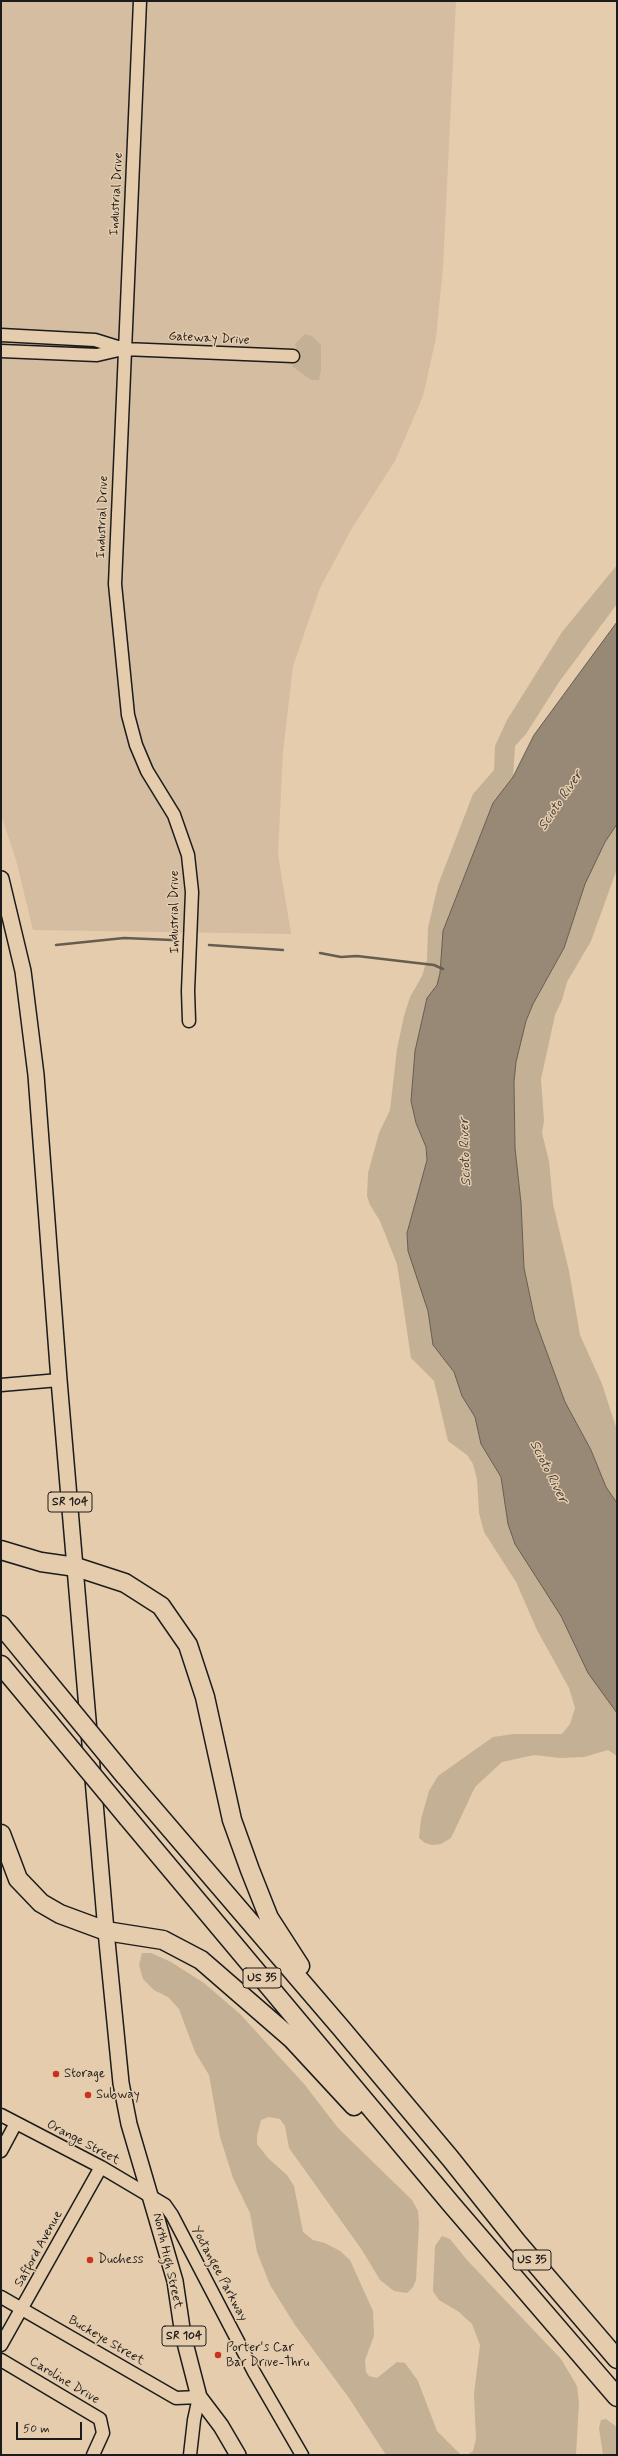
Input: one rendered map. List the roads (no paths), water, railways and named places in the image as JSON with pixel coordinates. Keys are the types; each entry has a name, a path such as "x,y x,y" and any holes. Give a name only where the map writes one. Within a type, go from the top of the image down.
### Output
{"highway":[{"path":"1,1550 41,1562 76,1566 125,1583 161,1606 188,1645 205,1697 232,1820 250,1870 270,1918 341,2028"},
{"name":"US 35","path":"1,1625 125,1776 341,2028 450,2158 477,2195 617,2360"},
{"name":"US 35","path":"1,1665 396,2145 437,2187 617,2397"},
{"path":"1,1834 18,1879 29,1893 41,1903 60,1914 106,1930 163,1940 201,1960 292,2039 396,2145"}],"main road":[{"name":"SR 104","path":"1,879 23,971 36,1075 59,1380 106,1930 122,2091 129,2124 152,2196"},
{"name":"North High Street","path":"152,2196 175,2281 183,2335 199,2397 221,2426 238,2455"}],"street":[{"name":"Industrial Drive","path":"140,1 115,554 115,584 122,676 128,715 136,745 147,771 174,815 188,855 192,892 188,991 189,1021"},
{"name":"Gateway Drive","path":"1,335 95,340 124,349 293,356"},
{"name":"Gateway Drive","path":"1,351 97,355 124,349"},
{"path":"1,1385 59,1380"},
{"name":"Orange Street","path":"1,2115 101,2167 152,2196"},
{"path":"1,2151 16,2123"},
{"name":"Safford Avenue","path":"1,2345 101,2167"},
{"name":"Yoctangee Parkway","path":"152,2196 165,2206 172,2215 254,2372 302,2455"},
{"name":"Buckeye Street","path":"1,2297 176,2398 199,2397"},
{"name":"Caroline Drive","path":"1,2360 100,2419 103,2433 93,2455"},
{"path":"190,2455 194,2420 199,2397"}],"water":[{"name":"Scioto River","path":"617,622 617,824 605,842 585,884 564,948 533,1004 526,1021 516,1062 514,1082 515,1148 521,1203 524,1268 535,1320 565,1402 591,1450 606,1487 617,1503 617,1713 588,1673 561,1616 515,1544 508,1524 501,1477 481,1444 475,1417 462,1396 454,1372 433,1345 428,1311 408,1251 407,1233 427,1160 426,1147 416,1123 411,1101 415,1051 427,998 437,985 440,973 443,931 493,803 513,777 534,735"}],"waterway":[{"path":"56,945 124,938 172,940"},
{"path":"209,945 283,950"},
{"path":"320,953 341,957 357,956 434,965 443,969"}],"place":[{"name":"Storage","path":"56,2074"},
{"name":"Subway","path":"88,2095"},
{"name":"Duchess","path":"90,2260"},
{"name":"Porter's Car Bar Drive-Thru","path":"218,2355"}]}
